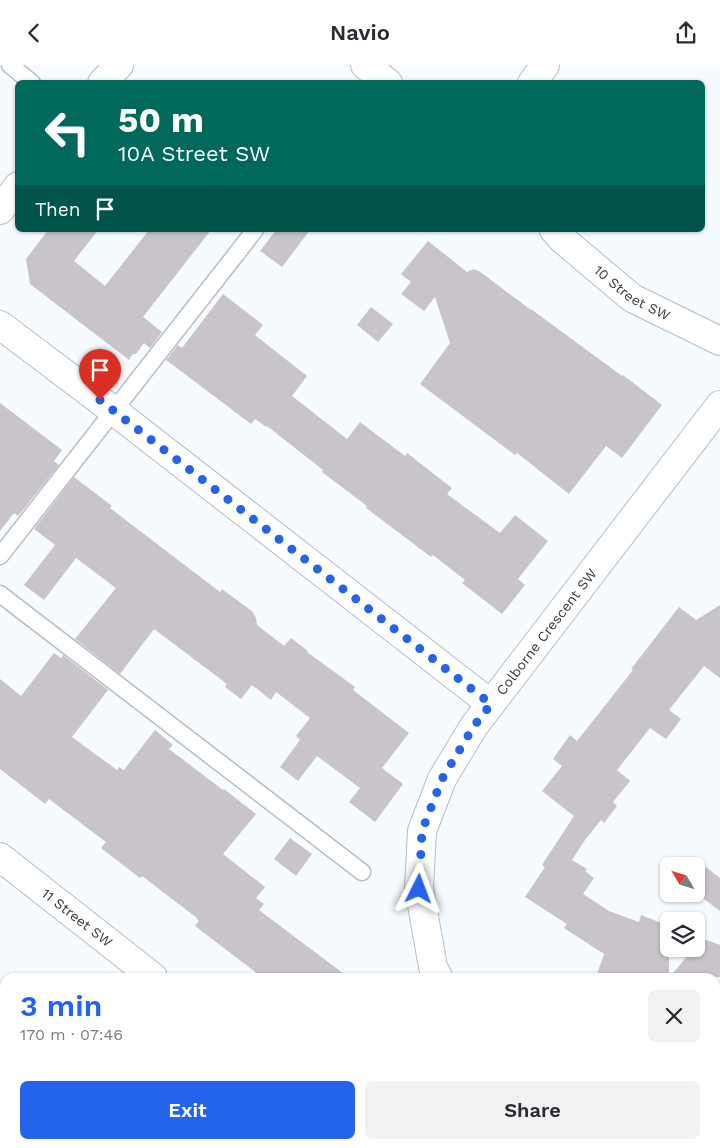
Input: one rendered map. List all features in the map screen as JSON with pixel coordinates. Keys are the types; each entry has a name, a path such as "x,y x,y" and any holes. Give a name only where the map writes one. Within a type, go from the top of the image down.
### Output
{"street":[{"path":"105,80 119,65"},
{"path":"534,80 545,65"},
{"path":"0,209 15,190"},
{"name":"10 Street SW","path":"556,232 632,298 716,341 720,341"},
{"path":"0,325 114,411 491,704"},
{"name":"Colborne Crescent SW","path":"433,973 419,889 422,831 442,779 474,726 720,405"},
{"name":"11 Street SW","path":"0,857 148,973"}],"lane":[{"path":"10,65 28,80"},
{"path":"0,556 253,232"},
{"path":"0,594 362,872"}],"building":[{"path":"46,232 96,232 74,261 105,286 147,232 209,232 143,317 162,332 150,348 144,343 129,360 30,284 26,259"},
{"path":"274,232 308,232 282,267 260,251"},
{"path":"428,241 467,272 473,269 479,271 662,405 622,458 606,446 569,494 517,453 515,455 420,384 450,343 435,297 424,311 401,294 411,282 401,274"},
{"path":"223,294 263,325 255,335 307,376 292,396 347,439 360,422 405,456 407,453 452,488 447,494 500,533 515,515 548,541 518,579 525,585 502,614 462,583 465,580 366,508 367,506 322,472 323,470 267,426 255,419 251,424 166,360 178,345 182,348"},
{"path":"371,307 393,324 378,342 357,325"},
{"path":"0,403 62,450 54,461 59,465 18,516 14,513 0,531"},
{"path":"74,477 112,506 110,508 220,592 222,589 252,611 257,625 284,646 291,638 355,687 353,690 409,733 382,768 403,784 375,822 349,802 360,788 317,756 298,781 280,767 300,740 296,736 310,718 276,692 271,700 252,685 241,699 225,687 227,684 154,629 120,674 75,639 116,588 76,558 44,600 24,585 55,545 34,529"},
{"path":"720,605 720,678 704,666 669,710 681,719 666,739 650,728 617,770 630,781 613,802 617,806 604,823 601,820 572,860 587,869 585,871 594,878 583,894 609,911 639,922 641,915 660,922 660,957 669,957 669,973 597,973 604,954 564,928 567,924 525,897 545,867 542,865 574,816 542,791 562,766 553,759 570,735 577,741 633,670 631,669 679,607 696,620"},
{"path":"54,653 61,658 63,655 108,690 72,737 117,770 119,767 124,770 155,730 173,745 169,749 256,814 223,854 265,887 256,898 264,904 259,910 343,973 257,973 195,926 199,921 197,918 142,876 140,878 101,848 106,842 49,799 45,804 0,769 0,679 21,696"},
{"path":"290,838 312,854 296,876 274,859"},
{"path":"706,867 720,878 720,911 705,900"},
{"path":"705,939 720,945 720,973 673,973 686,957 705,957"}],"route":[{"path":"100,400 491,704 474,726 442,779 422,831 419,889"}]}
